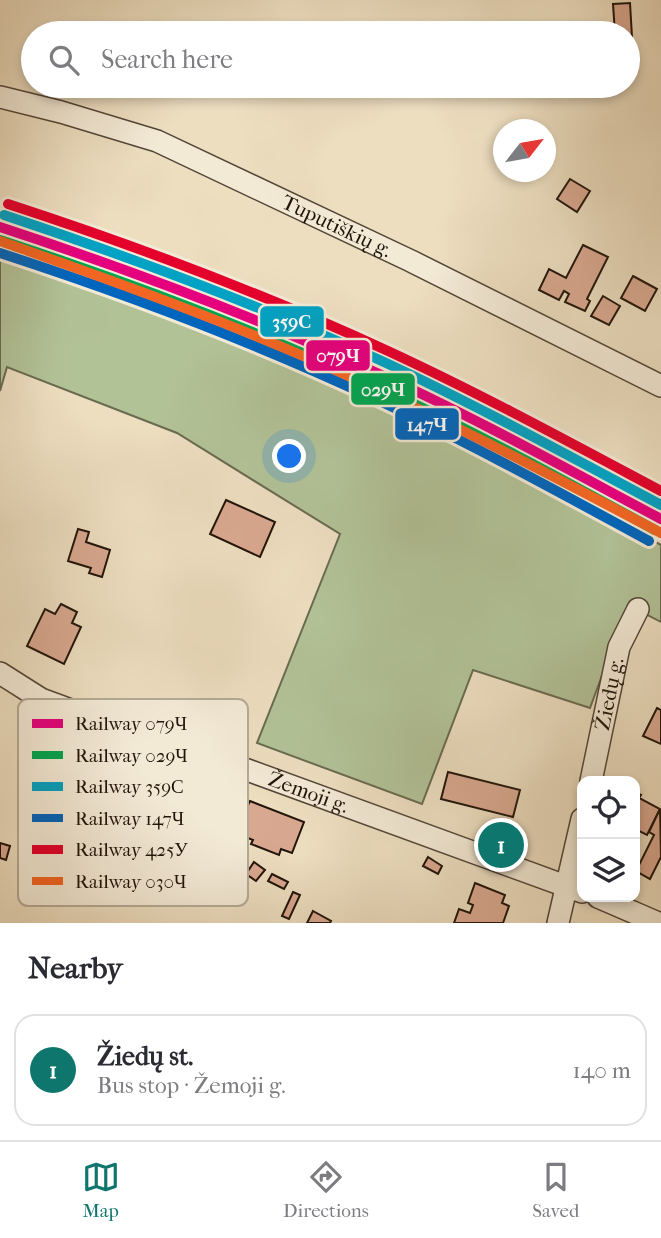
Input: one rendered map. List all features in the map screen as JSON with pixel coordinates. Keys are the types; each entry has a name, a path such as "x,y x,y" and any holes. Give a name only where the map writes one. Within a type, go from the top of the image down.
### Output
{"street":[{"name":"Tuputiškių g.","path":"0,97 157,141 411,261 661,386"},
{"name":"Žiedų g.","path":"592,776 619,647 638,608"},
{"name":"Žemoji g.","path":"0,673 41,699"},
{"name":"Žemoji g.","path":"248,770 575,890"},
{"path":"558,923 575,890 580,839"},
{"path":"610,902 658,923"}],"green space":[{"path":"0,256 180,316 325,380 603,513 661,545 661,622 628,605 590,708 473,670 422,804 257,743 340,534 177,433 7,367 0,391"}],"building":[{"path":"630,3 631,21 614,21 613,4"},
{"path":"570,179 590,191 577,212 557,199"},
{"path":"583,245 608,257 587,299 590,301 585,311 565,302 569,294 564,291 559,300 539,290 549,269 566,278"},
{"path":"633,276 657,289 645,311 621,298"},
{"path":"603,296 620,306 609,325 591,316"},
{"path":"226,500 275,522 260,557 210,534"},
{"path":"78,529 89,532 86,542 110,550 102,577 89,573 91,568 68,561"},
{"path":"61,604 77,612 72,623 81,627 64,664 27,646 45,609 55,614"},
{"path":"657,708 661,710 661,744 643,736"},
{"path":"448,772 520,790 513,817 441,799"},
{"path":"640,799 660,809 647,835 640,832"},
{"path":"250,801 304,822 292,853 281,849 279,855 251,844 253,840 248,838"},
{"path":"660,809 661,857 650,879 640,873 640,863 654,835 649,832"},
{"path":"0,843 10,846 6,860 0,858"},
{"path":"428,857 442,866 438,874 423,866"},
{"path":"254,862 265,870 256,881 248,875"},
{"path":"272,874 288,882 284,889 268,881"},
{"path":"475,883 505,895 502,903 509,906 503,923 454,923 459,909 470,913 473,905 468,903"},
{"path":"293,892 300,895 289,919 282,916"},
{"path":"313,911 331,921 330,923 307,923"}],"rail line":[{"name":"425У","path":"8,204 200,272 341,330 457,384 661,491"},
{"name":"359С","path":"4,215 196,283 337,341 454,396 661,505"},
{"name":"079Ч","path":"0,227 190,294 331,352 485,425 661,519"},
{"name":"029Ч","path":"0,240 188,306 326,363 479,436 655,530"},
{"name":"030Ч","path":"0,241 194,311 308,358 442,421 661,533"},
{"name":"147Ч","path":"0,253 188,319 326,376 476,449 649,541"}],"place":[{"name":"Žiedų st.","path":"501,845"}]}
